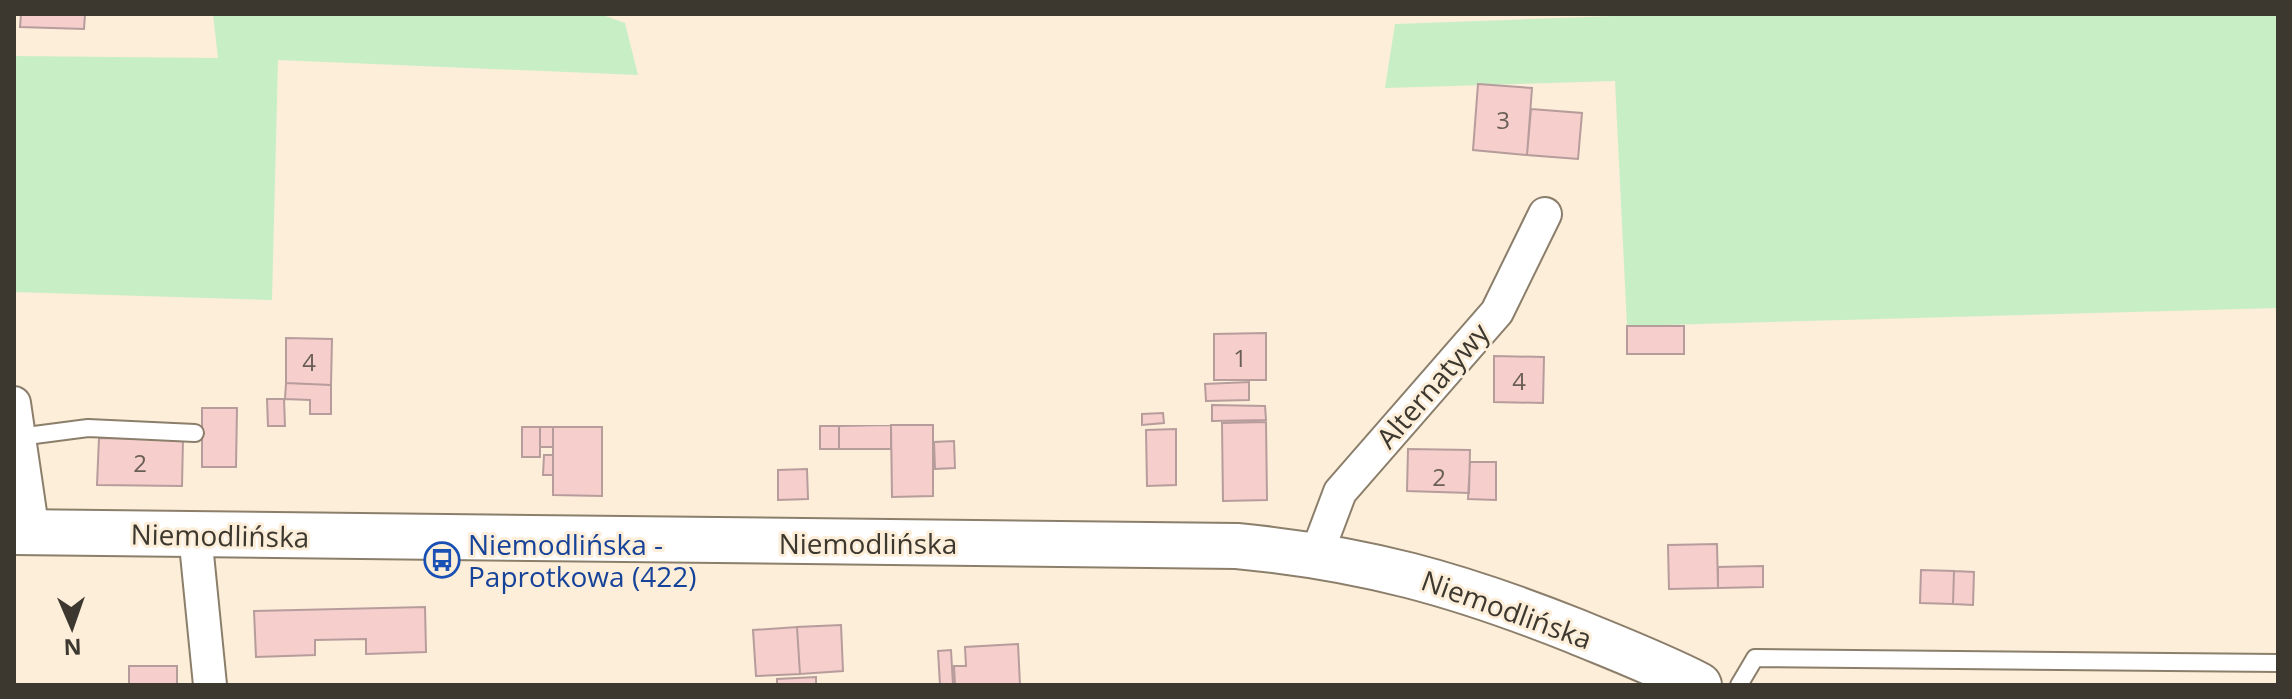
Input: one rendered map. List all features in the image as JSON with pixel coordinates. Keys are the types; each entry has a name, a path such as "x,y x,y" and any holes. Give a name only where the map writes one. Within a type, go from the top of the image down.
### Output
{"main road":[{"name":"Niemodlińska","path":"24,532 1145,544 1237,546 1317,553 1394,569 1486,596 1654,663 1699,685"}],"street":[{"name":"Alternatywy","path":"1317,553 1340,492 1497,312 1545,214"},
{"path":"14,403 24,532"},
{"path":"195,534 210,685"}],"lane":[{"path":"19,437 88,428 195,433"},
{"path":"1739,685 1755,658 2278,663"}],"green space":[{"path":"213,14 600,14 625,23 638,75 278,60 272,300 14,292 14,56 218,58"},
{"path":"1667,14 2278,14 2278,308 1627,326 1615,81 1385,88 1395,24"}],"building":[{"path":"21,14 85,14 84,29 20,27"},
{"path":"1478,84 1532,88 1527,155 1473,150"},
{"path":"1531,109 1582,113 1578,159 1527,155"},
{"path":"1627,326 1684,326 1684,354 1627,354"},
{"path":"1266,333 1266,380 1214,380 1214,334"},
{"path":"286,338 332,339 331,385 286,383"},
{"path":"1494,356 1544,357 1543,403 1494,402"},
{"path":"1249,382 1249,400 1206,401 1205,384"},
{"path":"286,383 331,385 331,414 310,414 310,400 285,399"},
{"path":"267,399 284,399 285,426 268,426"},
{"path":"1212,405 1265,406 1266,420 1212,421"},
{"path":"202,408 237,408 236,467 202,467"},
{"path":"1163,413 1164,423 1142,425 1142,414"},
{"path":"1266,422 1267,500 1223,501 1222,423"},
{"path":"891,425 933,425 933,496 892,497"},
{"path":"891,425 891,449 839,449 839,426"},
{"path":"820,426 839,426 839,449 820,449"},
{"path":"522,427 540,427 540,457 522,457"},
{"path":"540,427 553,427 553,447 540,447"},
{"path":"553,427 602,427 602,496 553,495"},
{"path":"1176,429 1176,485 1147,486 1146,430"},
{"path":"99,438 183,439 182,486 97,485"},
{"path":"954,441 955,468 935,469 934,442"},
{"path":"1408,449 1470,450 1469,493 1407,491"},
{"path":"544,455 553,455 553,475 543,475"},
{"path":"1470,462 1496,462 1496,500 1468,499"},
{"path":"807,469 808,499 778,500 778,470"},
{"path":"1717,544 1718,588 1669,589 1668,545"},
{"path":"1763,566 1763,587 1718,588 1718,567"},
{"path":"1921,570 1954,571 1953,604 1920,603"},
{"path":"1954,571 1974,572 1973,605 1953,604"},
{"path":"425,607 426,652 366,654 366,639 315,640 315,655 256,657 254,611"},
{"path":"841,625 843,671 800,674 797,627"},
{"path":"797,627 800,674 756,676 753,630"},
{"path":"1018,644 1020,685 955,685 954,666 966,666 965,647"},
{"path":"951,650 953,685 940,685 938,651"},
{"path":"129,666 177,666 177,685 129,685"},
{"path":"816,677 816,685 777,685 777,679"}],"place":[{"name":"Niemodlińska - Paprotkowa (422)","path":"442,560"}]}
